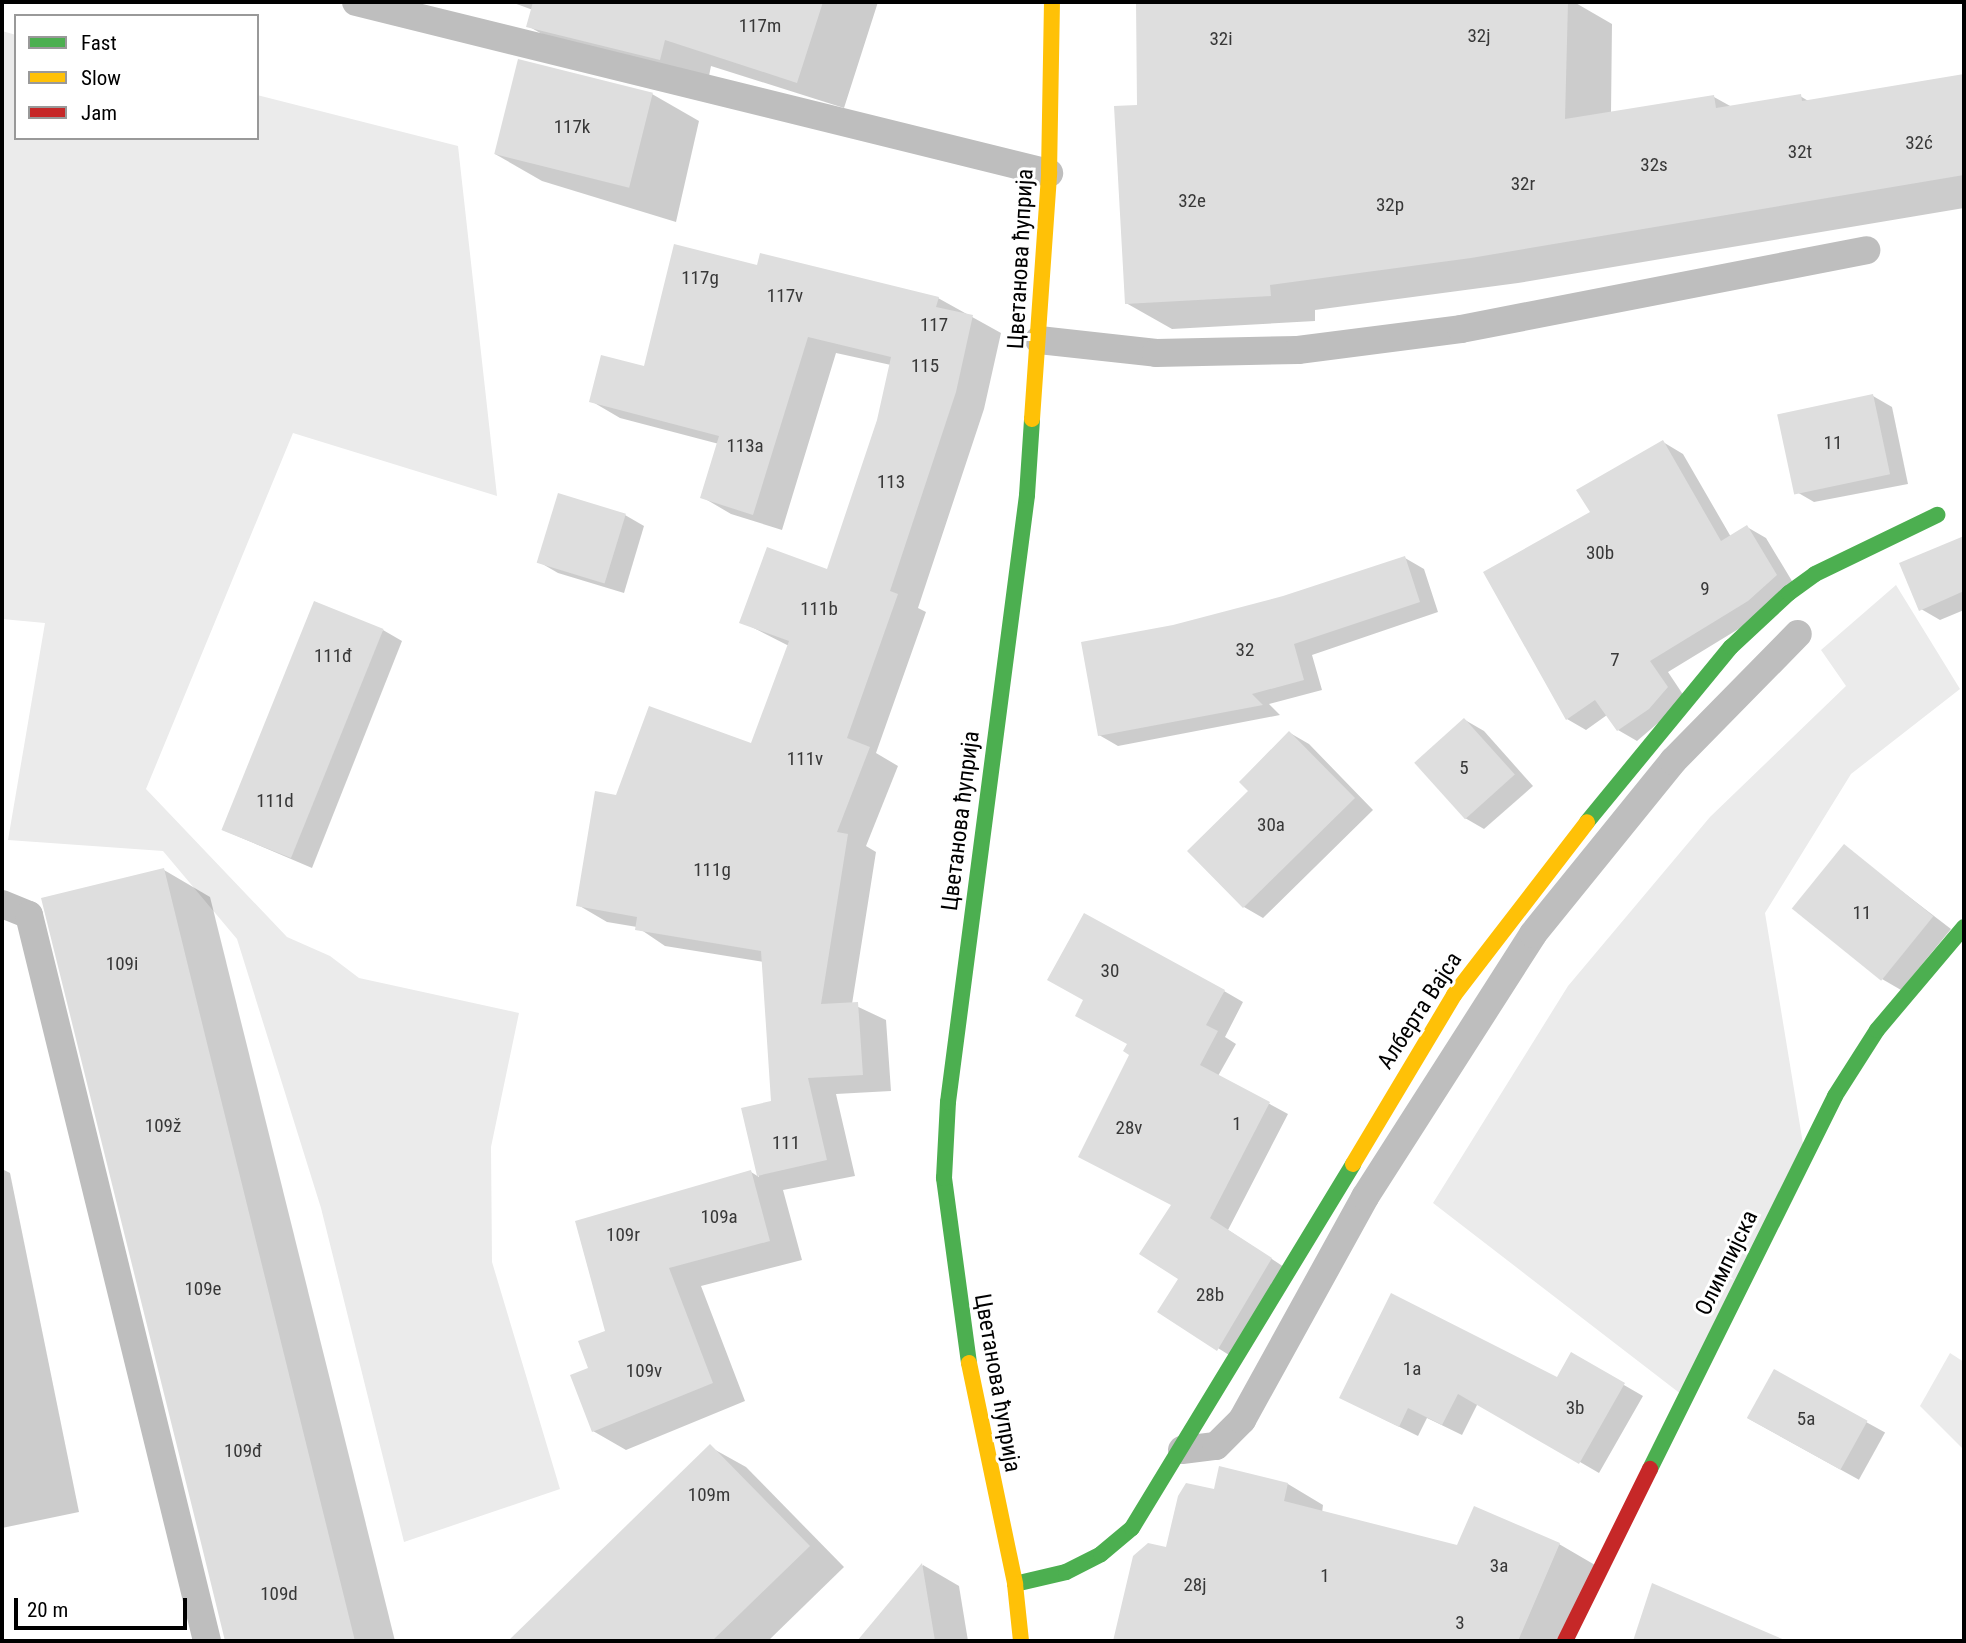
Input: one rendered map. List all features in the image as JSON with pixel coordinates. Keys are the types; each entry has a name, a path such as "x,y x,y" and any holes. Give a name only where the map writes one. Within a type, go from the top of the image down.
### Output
{"street":[{"name":"Цветанова ћуприја","path":"1021,1641 1015,1584 975,1410 952,1258 944,1165 948,1102 1027,495 1049,173 1052,2"},
{"name":"Алберта Вајса","path":"1015,1584 1066,1572 1101,1554 1132,1528 1182,1450 1454,995 1646,746 1731,647 1815,574 1937,515"},
{"name":"Олимпијска","path":"1565,1641 1835,1096 1877,1030 1964,927"}],"lane":[{"path":"356,2 1049,173"},
{"path":"1039,340 1156,353 1298,350 1461,329 1866,250"},
{"path":"1182,1450 1216,1446 1242,1420 1354,1216 1533,934 1673,761 1798,634"},
{"path":"2,904 29,915 207,1641"}],"shaded area":[{"path":"2,31 14,34 14,140 259,140 259,96 458,146 497,496 293,433 146,789 287,937 330,956 359,978 519,1013 491,1147 492,1262 560,1489 404,1542 321,1208 237,939 163,851 8,840 45,623 2,619"},
{"path":"1896,585 1960,689 1851,774 1765,913 1805,1156 1686,1398 1433,1203 1568,986 1710,817 1846,686 1821,650"},
{"path":"1950,1353 1964,1362 1964,1450 1920,1406"}],"building":[{"path":"533,2 823,2 797,83 665,40 660,60 526,27"},
{"path":"1136,2 1568,2 1565,119 1714,95 1716,108 1801,94 1802,101 1964,74 1964,175 1471,258 1270,285 1271,296 1125,304 1114,106 1137,105"},
{"path":"518,59 653,93 629,188 494,154"},
{"path":"674,244 757,265 760,253 939,297 936,307 973,315 956,392 890,591 898,594 847,738 870,747 837,832 848,834 821,1004 858,1002 863,1075 808,1078 827,1160 757,1176 741,1108 771,1101 761,951 635,930 637,917 576,906 595,791 616,795 649,706 751,743 789,641 739,623 767,547 827,569 877,420 891,357 808,337 753,515 700,498 719,436 589,402 601,355 644,366"},
{"path":"1873,394 1890,474 1794,495 1777,414"},
{"path":"1663,440 1721,541 1747,525 1777,575 1748,601 1650,661 1668,687 1649,709 1617,731 1595,700 1566,720 1483,572 1590,512 1576,490"},
{"path":"558,493 626,514 605,584 537,563"},
{"path":"1964,536 1964,591 1919,611 1899,563"},
{"path":"1405,556 1420,602 1294,644 1304,680 1252,694 1263,705 1098,736 1081,642 1173,625 1283,596"},
{"path":"314,601 384,629 291,858 221,830"},
{"path":"1464,718 1515,774 1465,819 1414,763"},
{"path":"1289,731 1355,798 1243,908 1187,851 1248,791 1239,782"},
{"path":"1844,844 1933,916 1881,981 1792,909"},
{"path":"164,868 355,1641 225,1641 41,898"},
{"path":"1084,913 1225,990 1206,1025 1218,1031 1200,1065 1270,1102 1210,1218 1272,1258 1217,1351 1157,1312 1178,1279 1139,1254 1171,1205 1078,1157 1129,1055 1123,1051 1127,1044 1075,1016 1083,1000 1047,980"},
{"path":"751,1170 770,1241 669,1268 713,1383 592,1432 570,1375 588,1368 578,1341 605,1331 575,1221"},
{"path":"1391,1293 1557,1377 1571,1352 1625,1383 1579,1464 1458,1394 1442,1425 1408,1408 1399,1427 1339,1398"},
{"path":"1774,1369 1868,1421 1840,1470 1747,1418"},
{"path":"710,1444 810,1546 712,1641 508,1641"},
{"path":"1219,1466 1288,1483 1284,1501 1457,1545 1474,1506 1560,1543 1518,1641 1113,1641 1133,1556 1148,1543 1166,1547 1178,1496 1186,1483 1214,1489"},
{"path":"922,1563 935,1641 857,1641"},
{"path":"1652,1583 1787,1641 1633,1641"}],"traffic: fast":[{"path":"969,1363 944,1178 948,1102 1027,495 1032,419"},
{"path":"1587,822 1731,647 1789,593 1815,574 1937,515"},
{"path":"1650,1469 1835,1096 1877,1030 1964,927"},
{"path":"1015,1584 1066,1572 1101,1554 1132,1528 1353,1164"}],"traffic: slow":[{"path":"1032,419 1049,173 1052,2"},
{"path":"1353,1164 1454,995 1587,822"},
{"path":"969,1363 1015,1584 1021,1641"}],"traffic: jam":[{"path":"1565,1641 1650,1469"}]}
